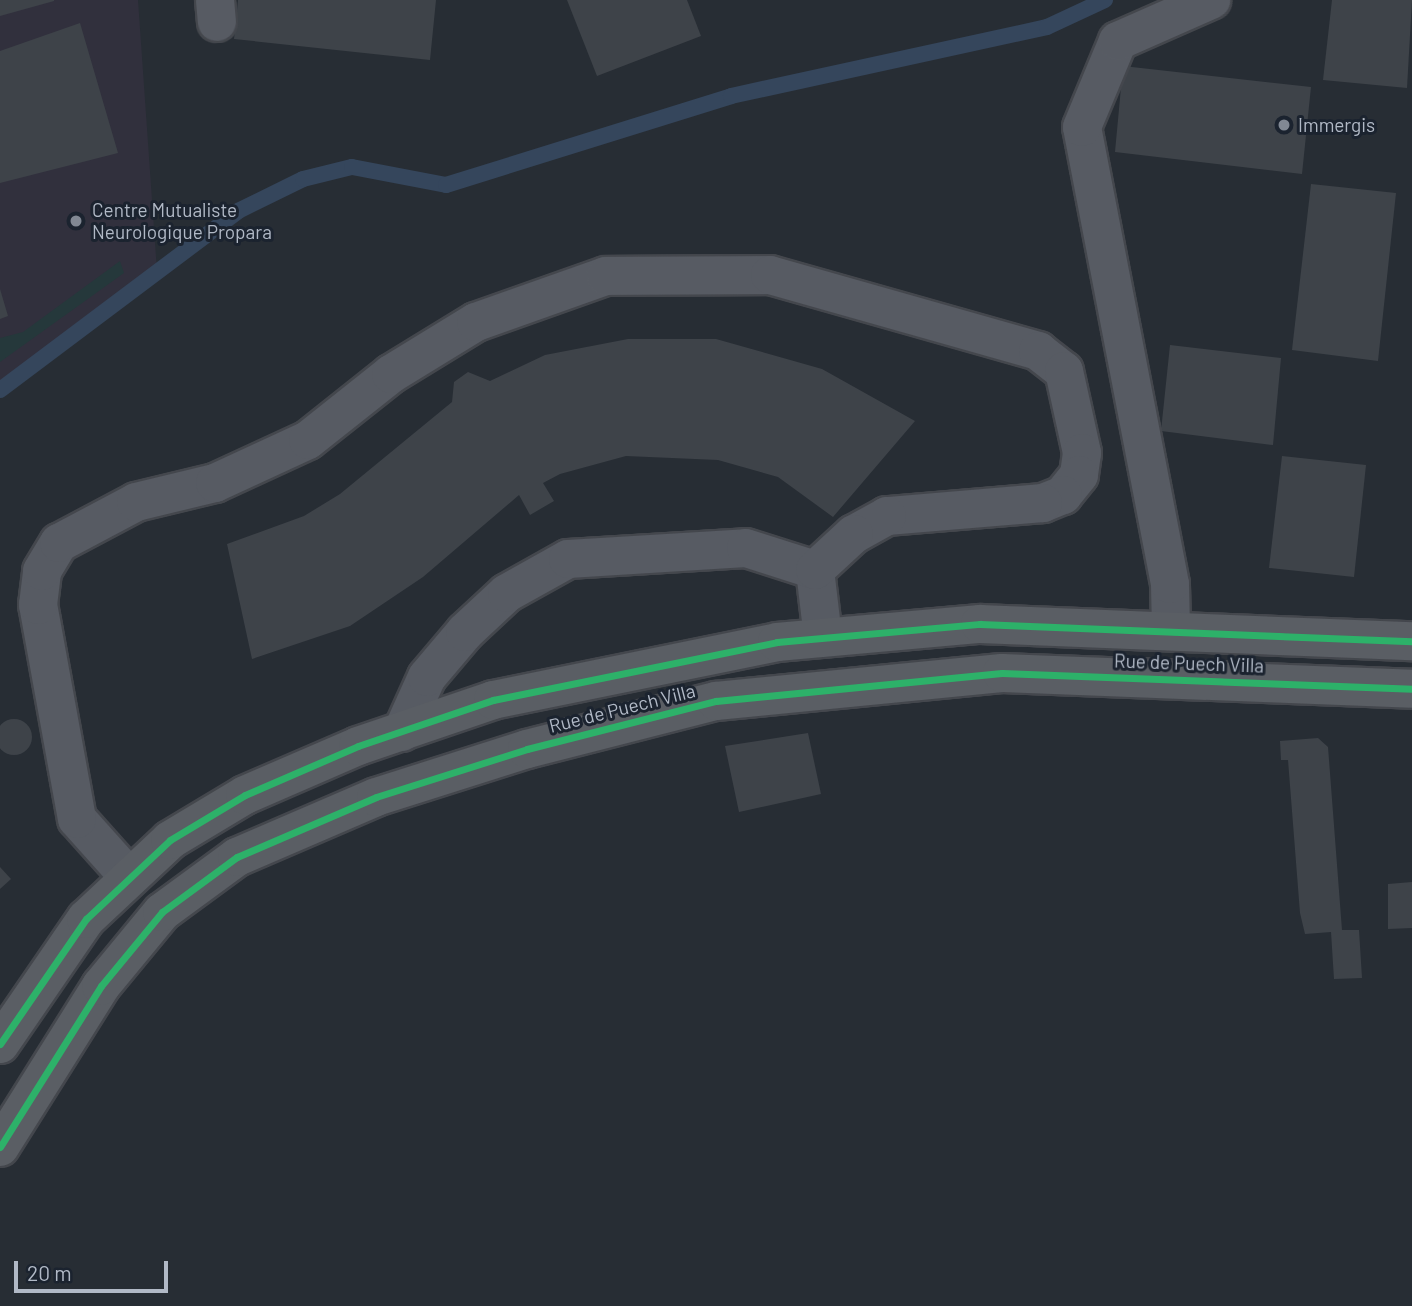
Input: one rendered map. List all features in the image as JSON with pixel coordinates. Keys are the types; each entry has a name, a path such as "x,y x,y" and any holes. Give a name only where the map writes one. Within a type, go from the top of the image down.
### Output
{"main road":[{"name":"Rue de Puech Villa","path":"0,1044 86,919 128,876 170,840 246,795 402,732 493,700 646,664 823,637 980,624 1171,629 1412,641"},
{"name":"Rue de Puech Villa","path":"0,1147 102,986 162,912 237,857 376,797 527,749 716,701 1002,673 1412,689"}],"lane":[{"path":"1171,629 1170,584 1082,127 1118,41 1212,0"},
{"path":"128,876 77,819 38,605 42,571 60,543 136,502 215,483 308,440 391,374 475,322 606,276 770,275 1038,351 1064,371 1082,453 1079,475 1063,495 1043,503 887,516 854,534 816,570"},
{"path":"402,732 427,677 465,632 507,593 568,559 746,548 816,570"},
{"path":"816,570 823,637"}],"shaded area":[{"name":"Centre Mutualiste Neurologique Propara","path":"0,0 138,0 157,271 0,382"},
{"path":"120,261 124,273 0,362 0,338 23,332"}],"building":[{"path":"0,0 54,0 54,1 0,16"},
{"path":"238,0 436,0 430,60 234,39"},
{"path":"567,0 687,0 701,36 597,76"},
{"path":"1332,0 1412,0 1407,88 1323,80"},
{"path":"80,23 118,153 0,183 0,51"},
{"path":"1123,66 1311,87 1302,174 1115,152"},
{"path":"1311,184 1396,193 1378,361 1292,350"},
{"path":"0,289 8,316 0,319"},
{"path":"628,339 716,339 822,369 915,421 833,517 778,477 718,460 626,456 560,474 543,483 554,501 530,515 519,495 423,577 350,626 252,659 227,544 304,516 340,494 452,402 454,382 468,372 490,381 545,355"},
{"path":"1170,345 1281,358 1273,445 1161,431"},
{"path":"1282,456 1366,465 1354,577 1269,568"},
{"path":"14,719 27,724 32,737 27,750 14,755 1,750 -4,737 1,724"},
{"path":"808,733 821,794 739,812 725,746"},
{"path":"1318,738 1328,747 1342,930 1359,930 1362,978 1334,979 1331,932 1305,934 1300,913 1288,760 1281,760 1280,741"},
{"path":"0,867 11,879 0,889"},
{"path":"1412,882 1412,928 1388,929 1388,884"}],"waterway":[{"path":"0,390 238,211 303,179 352,167 446,185 731,96 1047,27 1105,0"}],"cycle path":[{"path":"0,1044 86,919 170,840 245,795 358,746 493,700 777,642 980,624 1412,641"},
{"path":"0,1147 101,986 162,912 237,857 376,797 527,749 716,701 1002,673 1412,689"}],"place":[{"name":"Immergis","path":"1284,125"},
{"name":"Centre Mutualiste Neurologique Propara","path":"76,221"}]}
